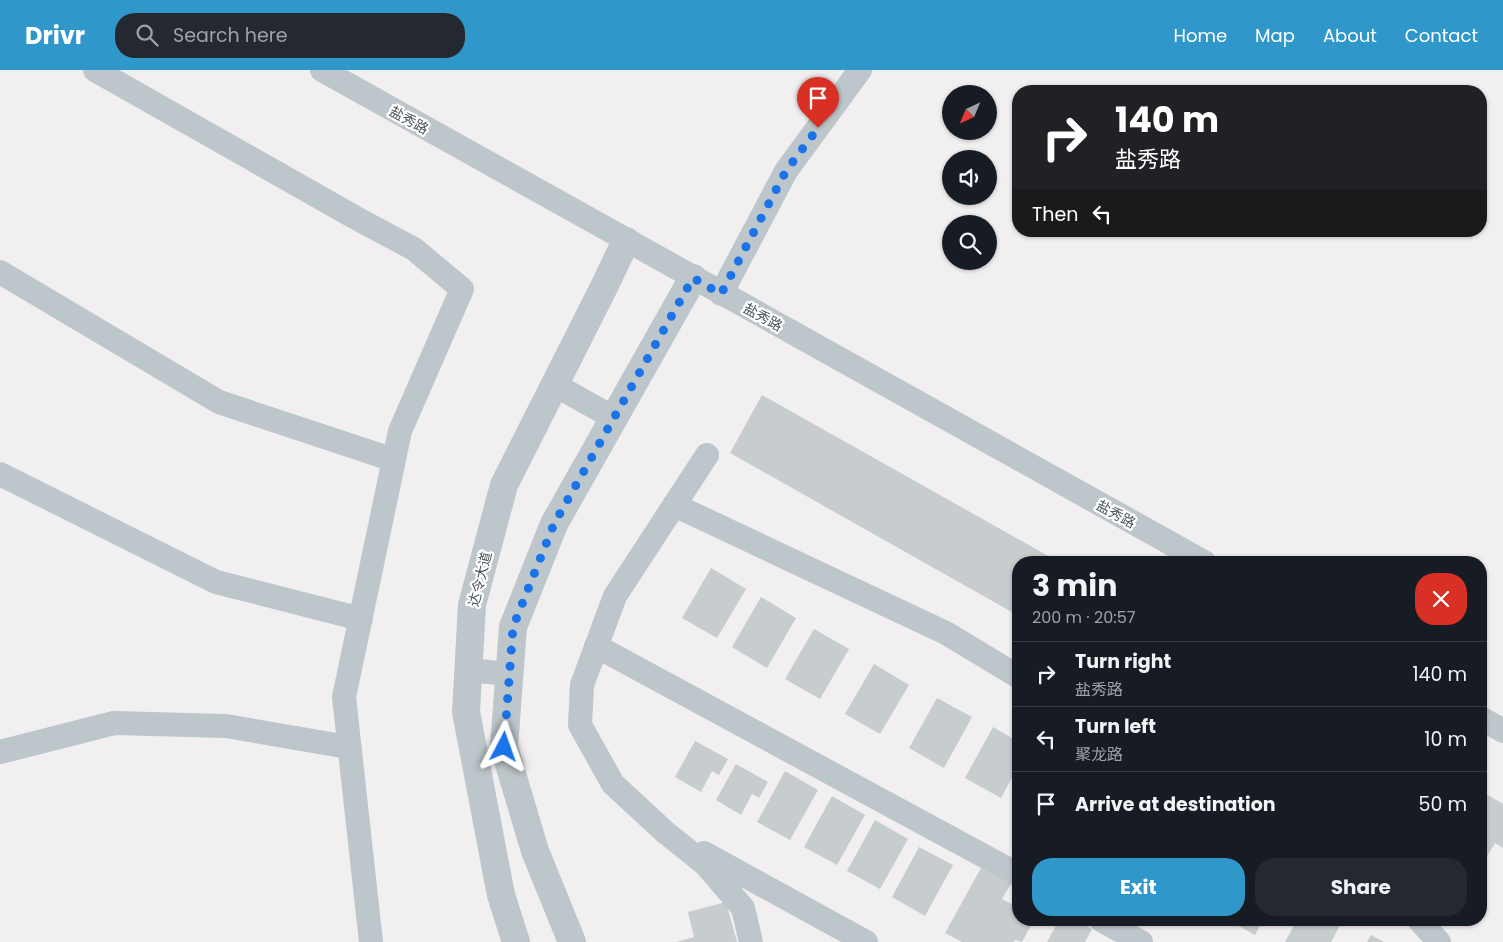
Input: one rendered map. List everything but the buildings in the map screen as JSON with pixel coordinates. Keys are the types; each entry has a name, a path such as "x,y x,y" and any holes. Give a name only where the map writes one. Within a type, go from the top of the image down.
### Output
{"street":[{"path":"95,70 414,249 462,289 400,431 344,697 371,942"},
{"name":"盐秀路","path":"322,70 1193,556"},
{"path":"721,294 786,171 860,70"},
{"name":"达令大道","path":"516,942 501,895 466,712 472,605 504,485 626,241"},
{"path":"0,272 219,402 394,460"},
{"path":"572,942 535,851 504,747 513,627 554,524 693,278"},
{"path":"554,385 614,418"},
{"path":"707,455 614,596 582,685 580,725 613,784 665,832 705,864 743,908 751,942"},
{"path":"0,474 216,582 361,618"},
{"path":"674,505 946,632 1012,673"},
{"path":"596,646 1012,871"},
{"path":"468,670 509,674"},
{"path":"1487,722 1503,731"},
{"path":"0,752 114,723 226,726 342,746 350,750"},
{"path":"665,832 866,942"},
{"path":"1112,926 1141,942"},
{"path":"1424,926 1439,942"}],"route":[{"path":"504,747 513,627 554,524 693,278 721,294 786,171 818,128"}]}
